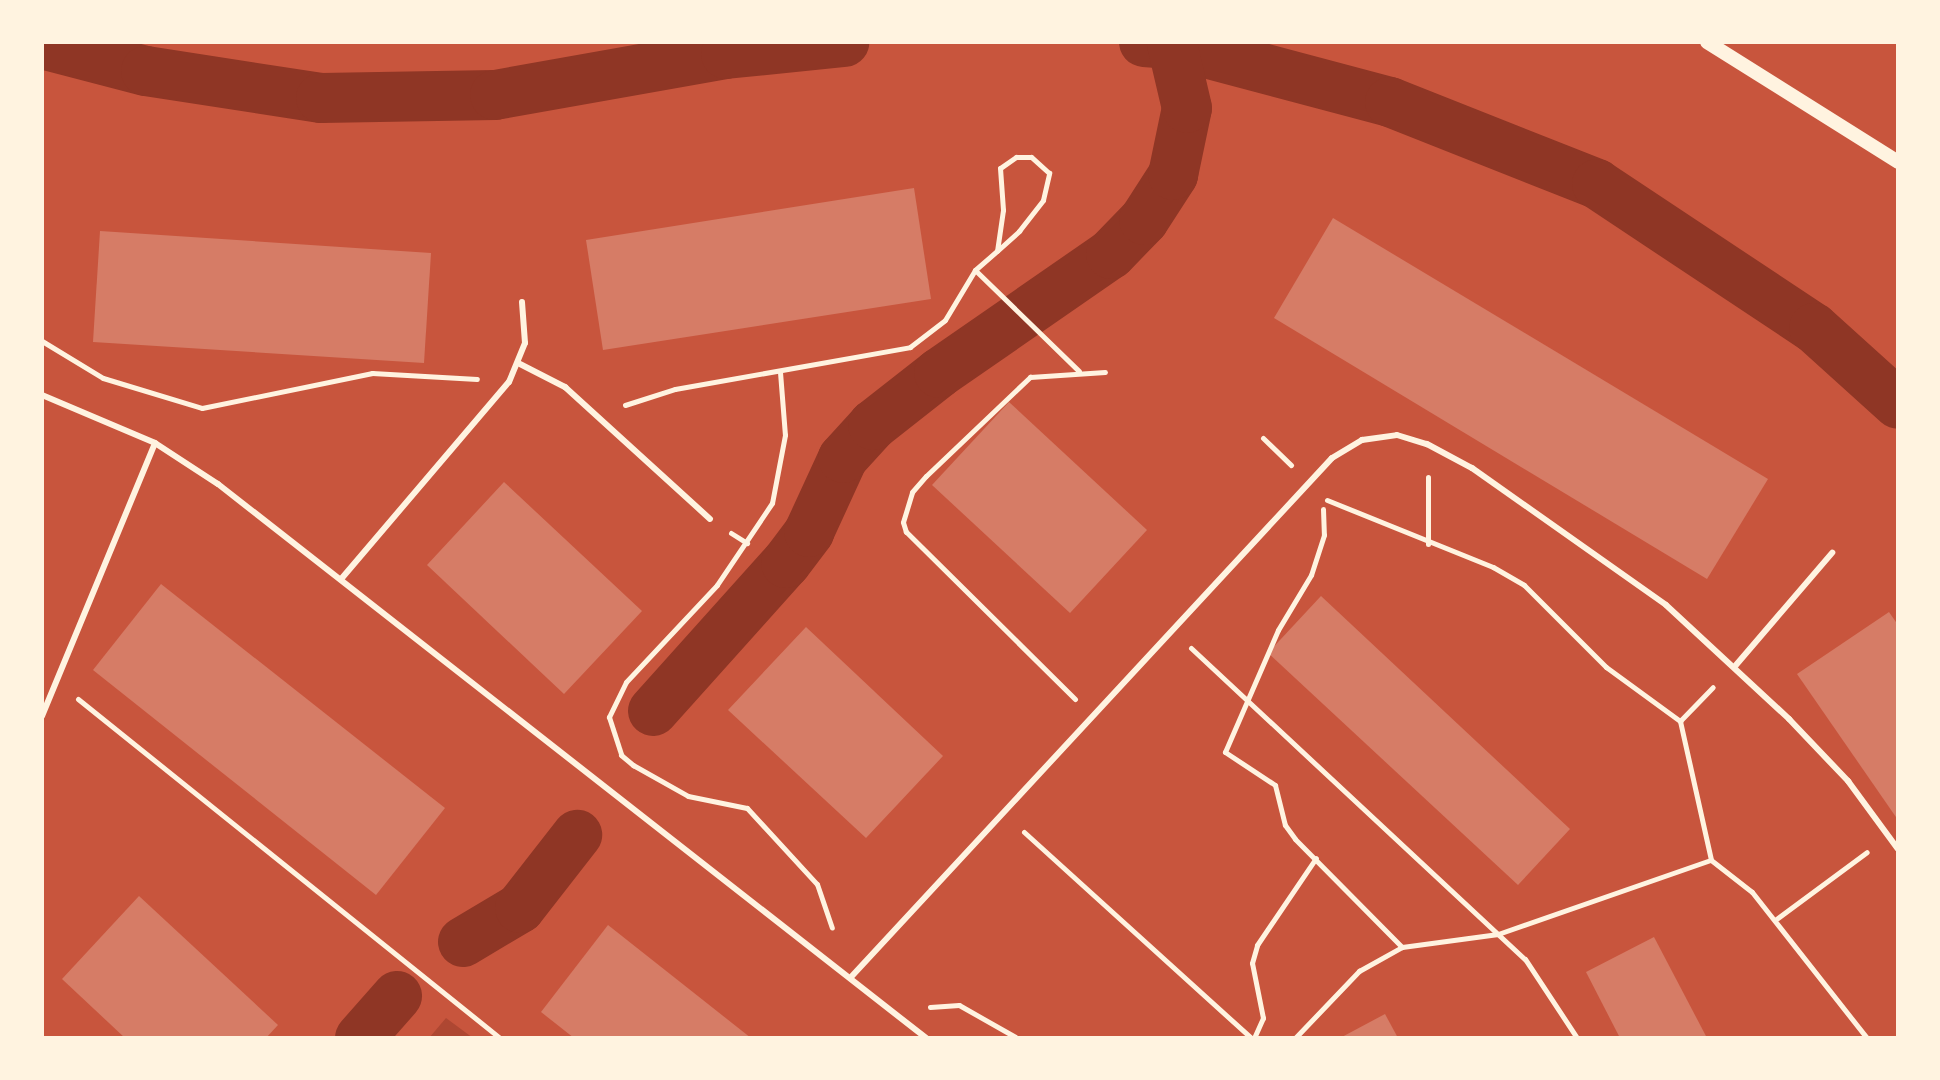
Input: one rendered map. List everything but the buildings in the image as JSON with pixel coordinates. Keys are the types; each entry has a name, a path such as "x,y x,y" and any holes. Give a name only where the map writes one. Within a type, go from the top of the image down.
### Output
{"street":[{"path":"1707,42 1898,162"}],"lane":[{"path":"342,578 509,382 520,364 525,343 522,302"},
{"path":"520,364 565,387 604,419 710,519"},
{"path":"42,395 155,443 342,578 852,976 926,1038"},
{"path":"852,976 1170,628 1332,458 1362,440 1397,435 1427,444 1545,515 1736,665 1848,781 1898,849"},
{"path":"42,716 155,443"},
{"path":"1736,665 1832,553"}],"path":[{"path":"604,419 635,398 910,347 945,320 975,270 997,251 1034,213 1047,188 1049,173 1031,157 1016,157 1000,168 1003,210 997,251"},
{"path":"975,270 1080,372"},
{"path":"42,341 103,378 202,408 372,373 413,371 509,382"},
{"path":"780,372 785,435 772,503 717,585 626,682 609,717 621,755 633,765 688,796 747,808 802,862 817,884 852,976"},
{"path":"1091,715 903,522 912,492 926,476 1030,377 1105,372"},
{"path":"1263,438 1309,483"},
{"path":"1427,444 1428,544"},
{"path":"1402,947 1285,825 1275,785 1225,752 1246,699 1311,575 1324,535 1322,496 1428,544 1493,567 1524,585 1606,667 1680,721 1711,860 1752,892 1868,1037"},
{"path":"1170,628 1525,959 1577,1038"},
{"path":"1680,721 1736,665"},
{"path":"56,682 500,1038"},
{"path":"1002,812 1253,1038 1263,1018 1252,963 1257,945 1316,858"},
{"path":"1775,920 1889,836"},
{"path":"1295,1038 1359,971 1402,947 1498,934 1711,860"},
{"path":"905,1020 937,1003 959,1005 1017,1038"}],"shaded area":[{"path":"446,1018 473,1038 429,1038"}],"waterway":[{"path":"42,44 146,71 321,98 495,95 726,54 844,42"},
{"path":"1144,42 1172,44 1390,102 1597,184 1814,328 1898,404"},
{"path":"653,711 786,563 809,532 843,458 873,425 939,373 1111,254 1144,220 1173,175 1187,108 1172,44"},
{"path":"463,942 520,908 577,835"},
{"path":"360,1038 397,996"}]}
